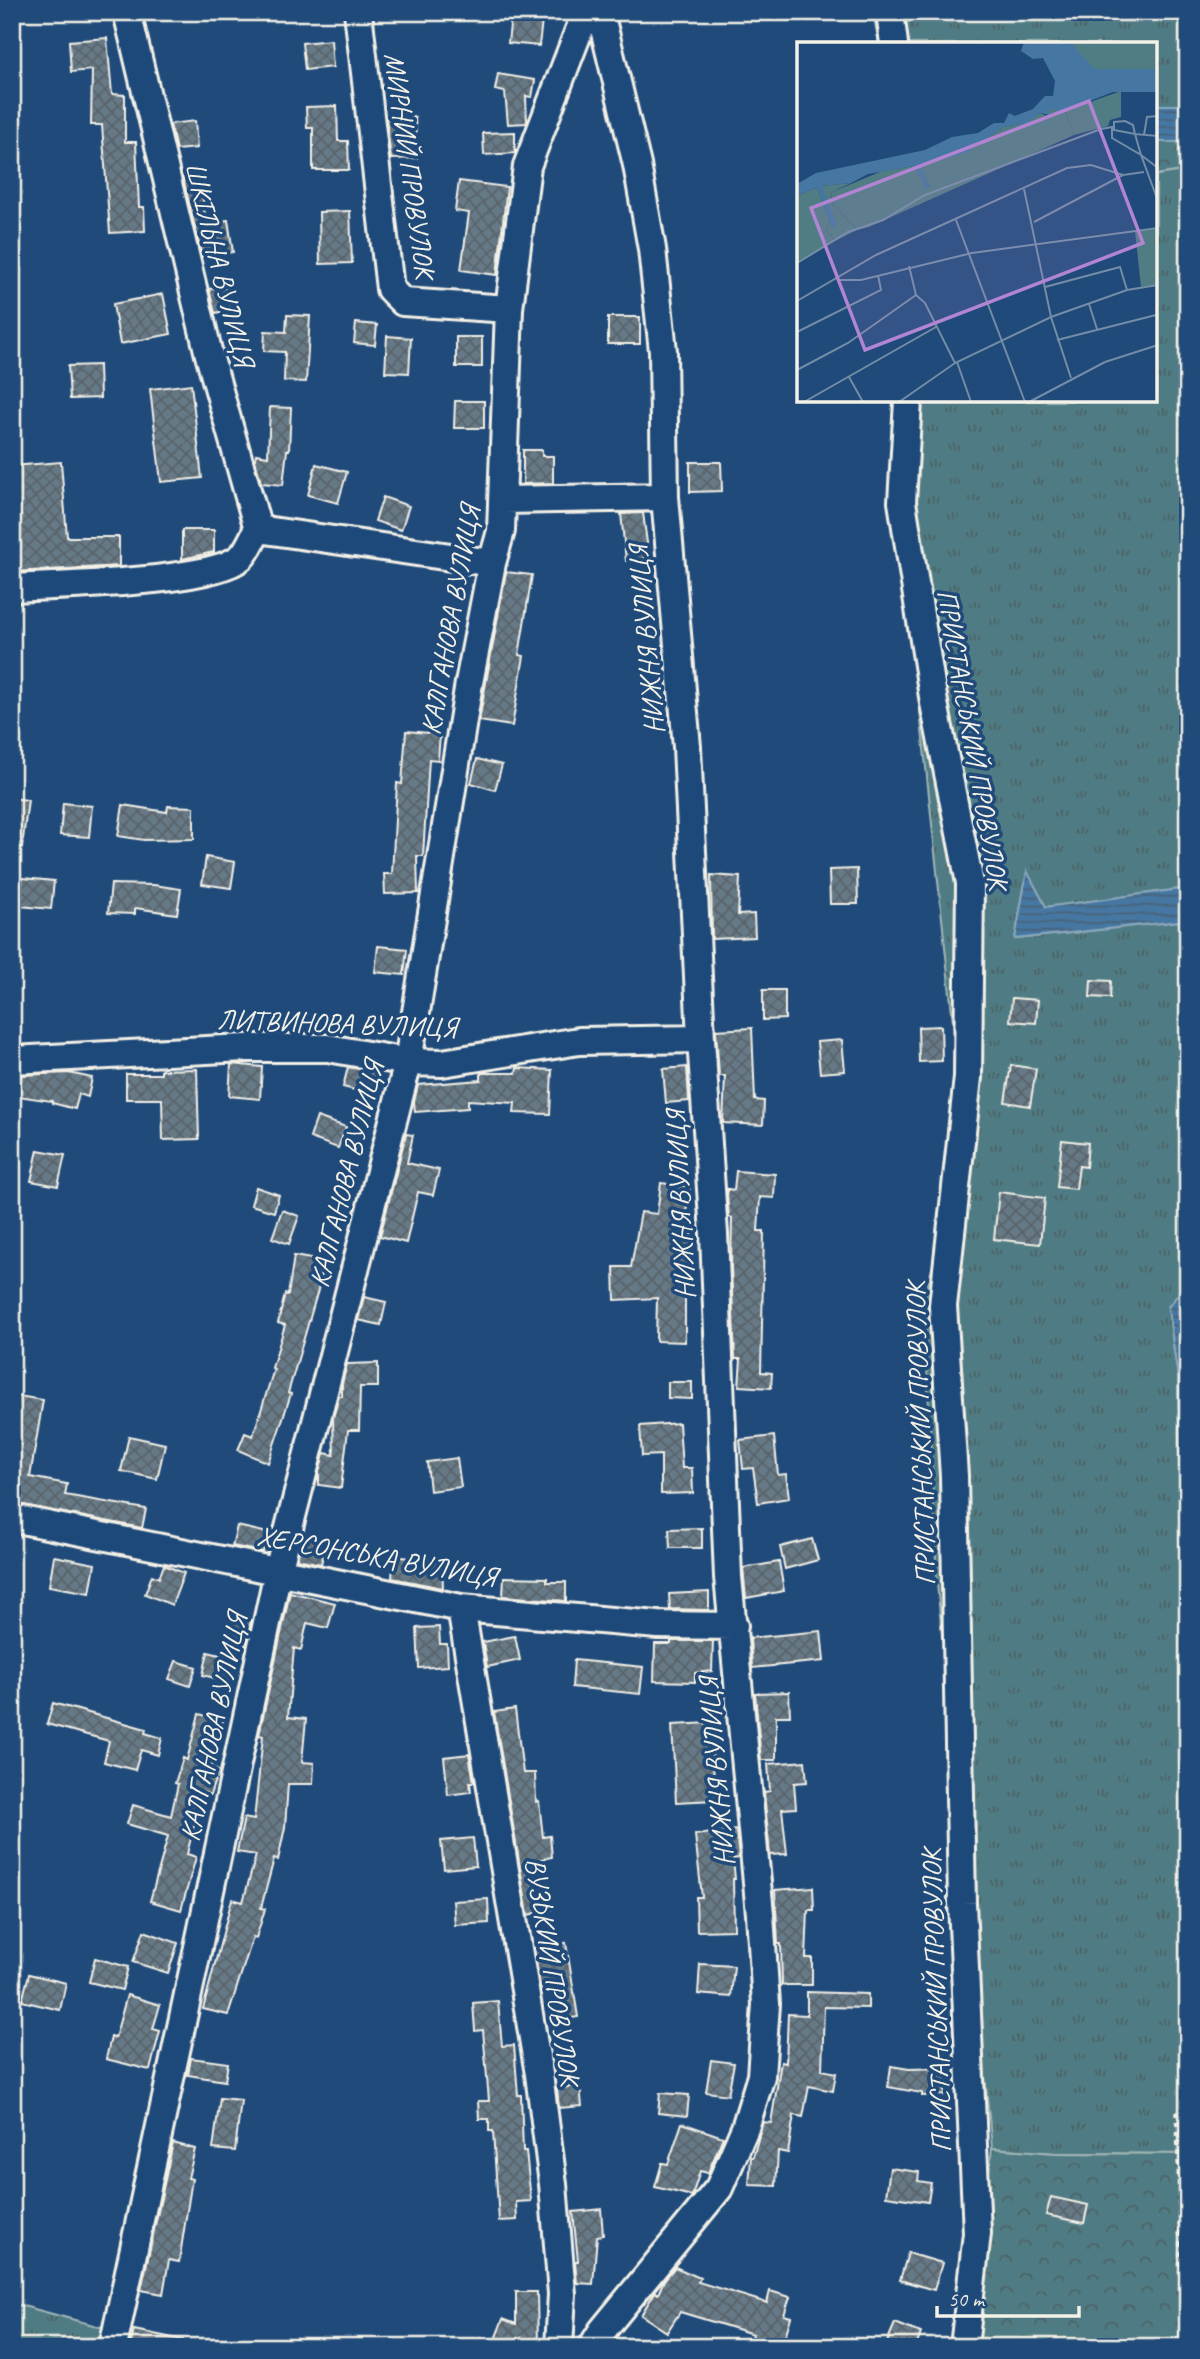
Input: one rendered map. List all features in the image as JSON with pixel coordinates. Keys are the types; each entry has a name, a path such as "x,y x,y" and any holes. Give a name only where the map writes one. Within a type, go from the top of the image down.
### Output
{"street":[{"name":"ШКІЛЬНА ВУЛИЦЯ","path":"127,12 209,355 258,529"},
{"name":"МИРНИЙ ПРОВУЛОК","path":"358,12 390,289 403,302 509,309"},
{"name":"КАЛГАНОВА ВУЛИЦЯ","path":"113,2347 278,1571 408,1062 469,683 492,563 501,531 509,309 527,166 586,12"},
{"name":"НИЖНЯ ВУЛИЦЯ","path":"592,2347 602,2331 719,2188 745,2128 761,2076 766,2004 728,1577 714,1234 701,1039 687,747 665,498 663,351 652,249 636,165 600,12"},
{"path":"890,12 894,42"},
{"name":"ПРИСТАНСЬКИЙ ПРОВУЛОК","path":"908,402 902,502 934,703 971,883 968,1077 943,1306 954,1476 962,1903 977,2233 964,2347"},
{"path":"504,500 665,498"},
{"path":"12,588 172,578 219,568 242,557 258,529 492,563"},
{"name":"ЛИТВИНОВА ВУЛИЦЯ","path":"12,1060 245,1048 328,1048 408,1062 442,1063 579,1041 701,1039"},
{"name":"ХЕРСОНСЬКА ВУЛИЦЯ","path":"12,1518 461,1608 658,1625 734,1626"},
{"name":"ВУЗЬКИЙ ПРОВУЛОК","path":"461,1608 539,2074 553,2184 562,2294 559,2347"}],"path":[{"path":"1177,2111 1182,2347"}],"green space":[{"path":"873,12 1188,12 1188,105 1158,105 1158,42 879,42"},
{"path":"1158,142 1188,142 1188,170 1158,175"},
{"path":"1188,170 1188,888 1046,907 1027,872 1015,939 1188,920 1188,1145 1181,1193 1187,1284 1168,1307 1178,1378 1180,1473 1188,1496 1188,2154 1055,2153 992,2148 937,1584 924,1300 940,1237 957,1060 906,579 893,402 1158,402 1158,175"},
{"path":"992,2148 1055,2153 1188,2154 1188,2347 969,2347"},
{"path":"12,2303 108,2329 102,2347 12,2347"}],"water":[{"path":"1158,105 1188,105 1188,142 1158,142"},
{"path":"1027,871 1046,907 1188,888 1188,920 1015,939"},
{"path":"1188,1124 1188,1496 1180,1473 1178,1378 1168,1307 1187,1284 1181,1193"}],"building":[{"path":"511,16 542,20 539,46 508,43"},
{"path":"107,38 112,94 125,95 125,142 136,142 139,207 144,207 145,231 110,233 102,125 91,125 92,70 71,72 69,41"},
{"path":"331,40 333,67 305,70 302,43"},
{"path":"498,74 535,80 532,97 526,96 527,123 508,124 505,92 495,90"},
{"path":"337,106 338,141 348,141 349,170 313,170 313,128 307,128 306,107"},
{"path":"415,117 417,158 391,159 386,118"},
{"path":"195,121 197,148 176,150 170,124"},
{"path":"515,132 515,153 484,155 483,133"},
{"path":"200,175 206,224 228,220 233,252 202,257 183,178"},
{"path":"459,181 507,187 497,275 461,270 469,213 455,211"},
{"path":"350,211 352,263 320,264 319,212"},
{"path":"225,286 230,310 215,313 209,289"},
{"path":"163,294 171,334 120,344 113,304"},
{"path":"287,315 310,316 306,382 284,381 285,352 264,351 265,331 286,332"},
{"path":"608,317 640,317 640,344 608,344"},
{"path":"356,323 377,325 375,345 354,343"},
{"path":"387,336 411,338 409,373 385,372"},
{"path":"456,337 482,337 482,367 456,367"},
{"path":"99,365 100,398 70,399 68,366"},
{"path":"191,384 202,478 161,482 150,389"},
{"path":"455,401 484,401 484,428 454,428"},
{"path":"270,407 291,408 289,450 283,485 261,483 255,460 256,454 268,456"},
{"path":"523,450 542,450 542,456 553,456 553,483 523,484"},
{"path":"61,462 67,537 119,537 119,566 12,572 12,466"},
{"path":"690,462 721,462 722,491 690,492"},
{"path":"316,464 347,472 338,503 308,495"},
{"path":"383,497 409,506 401,530 375,521"},
{"path":"643,513 649,558 626,561 621,514"},
{"path":"182,530 214,530 214,552 182,559"},
{"path":"506,572 532,575 519,655 524,656 512,726 479,721"},
{"path":"406,731 440,734 438,760 429,759 423,856 417,856 418,893 385,894 384,874 392,874 397,783 402,784"},
{"path":"477,759 502,765 495,790 471,783"},
{"path":"12,798 28,800 22,847 12,847"},
{"path":"63,803 92,806 89,837 60,835"},
{"path":"123,805 167,812 168,806 194,807 194,839 144,840 118,836"},
{"path":"206,857 235,862 231,888 202,884"},
{"path":"857,869 858,904 830,904 829,870"},
{"path":"711,875 740,877 738,915 754,914 755,937 712,939"},
{"path":"22,878 54,881 51,909 20,906"},
{"path":"111,884 181,889 177,914 135,908 135,914 108,913"},
{"path":"378,946 407,949 404,975 375,972"},
{"path":"1091,980 1111,981 1110,998 1090,997"},
{"path":"763,990 785,990 785,1019 763,1020"},
{"path":"1012,998 1038,1000 1036,1023 1010,1021"},
{"path":"941,1026 942,1061 919,1062 918,1027"},
{"path":"752,1028 755,1100 764,1101 763,1125 723,1123 725,1076 719,1076 716,1030"},
{"path":"842,1040 845,1071 820,1073 817,1042"},
{"path":"231,1064 262,1067 260,1099 229,1096"},
{"path":"1011,1065 1036,1069 1030,1106 1005,1102"},
{"path":"348,1067 380,1073 374,1095 343,1087"},
{"path":"687,1067 689,1101 666,1103 663,1069"},
{"path":"517,1068 552,1070 550,1114 514,1113 515,1103 468,1100 468,1108 415,1112 418,1085 481,1080 481,1073 516,1073"},
{"path":"197,1069 199,1139 163,1140 162,1099 126,1099 126,1074 161,1074 161,1070"},
{"path":"69,1073 92,1078 88,1097 79,1094 75,1109 52,1101 18,1096 21,1075"},
{"path":"317,1117 346,1127 338,1148 310,1138"},
{"path":"406,1134 413,1135 407,1163 439,1170 433,1195 418,1192 406,1243 380,1236"},
{"path":"1062,1140 1088,1143 1086,1167 1079,1166 1076,1189 1057,1187"},
{"path":"38,1150 65,1155 58,1186 31,1181"},
{"path":"736,1171 775,1174 774,1198 760,1197 758,1231 764,1231 761,1372 772,1373 771,1388 739,1386 741,1359 735,1359 732,1218 729,1217 727,1195 728,1189 734,1190"},
{"path":"661,1183 690,1187 685,1219 694,1221 685,1269 685,1342 656,1341 657,1298 615,1300 614,1267 631,1267 641,1212 657,1214"},
{"path":"256,1187 279,1195 274,1212 251,1205"},
{"path":"999,1192 1045,1198 1040,1244 994,1239"},
{"path":"282,1210 299,1216 289,1244 272,1238"},
{"path":"294,1256 323,1261 318,1290 288,1393 291,1394 268,1463 238,1450 245,1433 253,1436 274,1369 272,1368 285,1325 278,1323 285,1294 288,1295"},
{"path":"364,1297 386,1302 381,1325 358,1320"},
{"path":"378,1363 378,1387 360,1387 359,1430 348,1430 341,1488 319,1485 324,1453 334,1455 333,1418 339,1396 342,1396 347,1364"},
{"path":"668,1382 692,1382 692,1399 668,1398"},
{"path":"12,1395 43,1400 30,1477 67,1484 65,1495 146,1509 142,1528 12,1503"},
{"path":"679,1423 682,1468 692,1468 693,1493 661,1494 661,1455 642,1456 640,1426"},
{"path":"129,1436 165,1444 157,1479 121,1471"},
{"path":"774,1436 778,1475 786,1474 789,1498 758,1503 753,1468 743,1469 740,1440"},
{"path":"457,1458 461,1487 430,1491 427,1462"},
{"path":"237,1526 268,1533 263,1552 232,1546"},
{"path":"702,1528 702,1548 670,1548 669,1529"},
{"path":"303,1537 326,1542 321,1564 297,1559"},
{"path":"812,1539 818,1560 785,1569 780,1547"},
{"path":"54,1556 95,1564 90,1593 49,1586"},
{"path":"394,1556 442,1562 443,1588 392,1578"},
{"path":"779,1562 784,1591 746,1598 743,1568"},
{"path":"164,1565 184,1573 172,1605 145,1594 152,1575 159,1578"},
{"path":"504,1577 547,1578 547,1582 566,1582 566,1601 503,1596"},
{"path":"290,1592 335,1603 328,1628 307,1623 301,1650 294,1648 288,1717 306,1719 302,1762 314,1763 313,1784 288,1784 285,1827 278,1860 274,1859 261,1908 265,1909 256,1938 253,1937 228,2015 203,2009 232,1899 243,1902 256,1855 237,1852 244,1818 254,1820 263,1736 259,1735"},
{"path":"709,1592 709,1610 670,1609 669,1594"},
{"path":"234,1615 251,1620 246,1646 227,1640"},
{"path":"439,1627 440,1644 447,1644 448,1666 419,1668 417,1628"},
{"path":"821,1631 824,1661 752,1668 750,1638"},
{"path":"515,1636 520,1660 487,1667 483,1642"},
{"path":"671,1641 713,1641 712,1671 695,1673 695,1682 654,1681 655,1644 671,1644"},
{"path":"208,1652 236,1659 230,1682 203,1675"},
{"path":"574,1660 643,1667 640,1694 572,1687"},
{"path":"176,1661 196,1667 190,1686 169,1679"},
{"path":"789,1692 790,1716 776,1716 776,1760 761,1760 755,1693"},
{"path":"53,1703 146,1729 145,1733 162,1738 158,1755 141,1750 135,1770 104,1762 109,1741 47,1724"},
{"path":"515,1709 523,1773 535,1773 536,1802 539,1801 543,1837 550,1836 552,1857 541,1859 552,1909 528,1915 494,1712"},
{"path":"199,1714 223,1720 211,1768 218,1771 210,1795 202,1792 187,1854 196,1857 181,1910 150,1901 168,1836 127,1824 133,1805 171,1816 178,1784 175,1783 183,1758 187,1760"},
{"path":"711,1723 715,1800 676,1802 672,1725"},
{"path":"469,1754 474,1782 470,1782 471,1792 448,1795 444,1757"},
{"path":"805,1761 807,1782 794,1783 796,1808 782,1809 787,1854 770,1855 764,1792 770,1791 768,1764"},
{"path":"736,1830 739,1858 733,1859 734,1930 697,1931 696,1897 702,1897 695,1835"},
{"path":"473,1838 476,1866 444,1869 441,1841"},
{"path":"813,1887 814,1910 808,1910 806,1958 812,1958 812,1985 782,1985 775,1890"},
{"path":"488,1899 489,1923 455,1925 453,1901"},
{"path":"144,1931 178,1943 168,1973 133,1962"},
{"path":"566,1943 578,2017 558,2020 553,1990 541,1993 534,1948"},
{"path":"95,1958 128,1967 122,1990 89,1982"},
{"path":"700,1964 734,1966 731,1997 698,1994"},
{"path":"29,1974 66,1983 60,2010 22,2001"},
{"path":"807,1992 868,1994 868,2008 824,2007 822,2070 836,2073 833,2091 809,2086 803,2117 794,2115 788,2153 778,2151 776,2186 749,2185 751,2157 763,2122 771,2123 781,2062 786,2063 788,2014 807,2015"},
{"path":"127,1995 160,2005 153,2029 160,2031 150,2070 106,2059 111,2037 115,2038"},
{"path":"498,2001 502,2046 514,2045 518,2095 521,2095 523,2151 526,2151 531,2201 516,2202 517,2220 499,2221 493,2131 489,2131 489,2119 479,2119 478,2101 489,2101 483,2030 475,2031 473,2003"},
{"path":"191,2058 228,2063 225,2081 188,2075"},
{"path":"711,2060 734,2063 728,2095 706,2092"},
{"path":"891,2066 909,2069 944,2068 945,2095 922,2096 922,2093 888,2087"},
{"path":"580,2086 582,2106 559,2108 557,2088"},
{"path":"660,2093 689,2095 687,2116 658,2113"},
{"path":"220,2098 241,2100 235,2151 213,2149"},
{"path":"682,2123 723,2137 708,2173 700,2171 692,2196 655,2187 662,2163 668,2164"},
{"path":"173,2143 195,2149 188,2178 192,2179 179,2262 169,2260 163,2294 141,2290"},
{"path":"890,2168 919,2172 918,2181 931,2183 928,2202 886,2196"},
{"path":"1051,2197 1088,2205 1084,2223 1046,2215"},
{"path":"601,2209 603,2235 597,2236 593,2284 577,2283 575,2261 578,2261 573,2212"},
{"path":"908,2253 942,2263 934,2290 900,2280"},
{"path":"675,2267 700,2278 698,2282 767,2303 770,2291 790,2297 784,2315 791,2317 782,2347 749,2347 753,2334 680,2312 667,2332 641,2315"},
{"path":"516,2292 537,2292 538,2347 506,2347 494,2342 503,2319 516,2324"},
{"path":"895,2323 921,2333 916,2347 885,2347"},
{"path":"134,2330 183,2340 182,2347 130,2347"}]}
